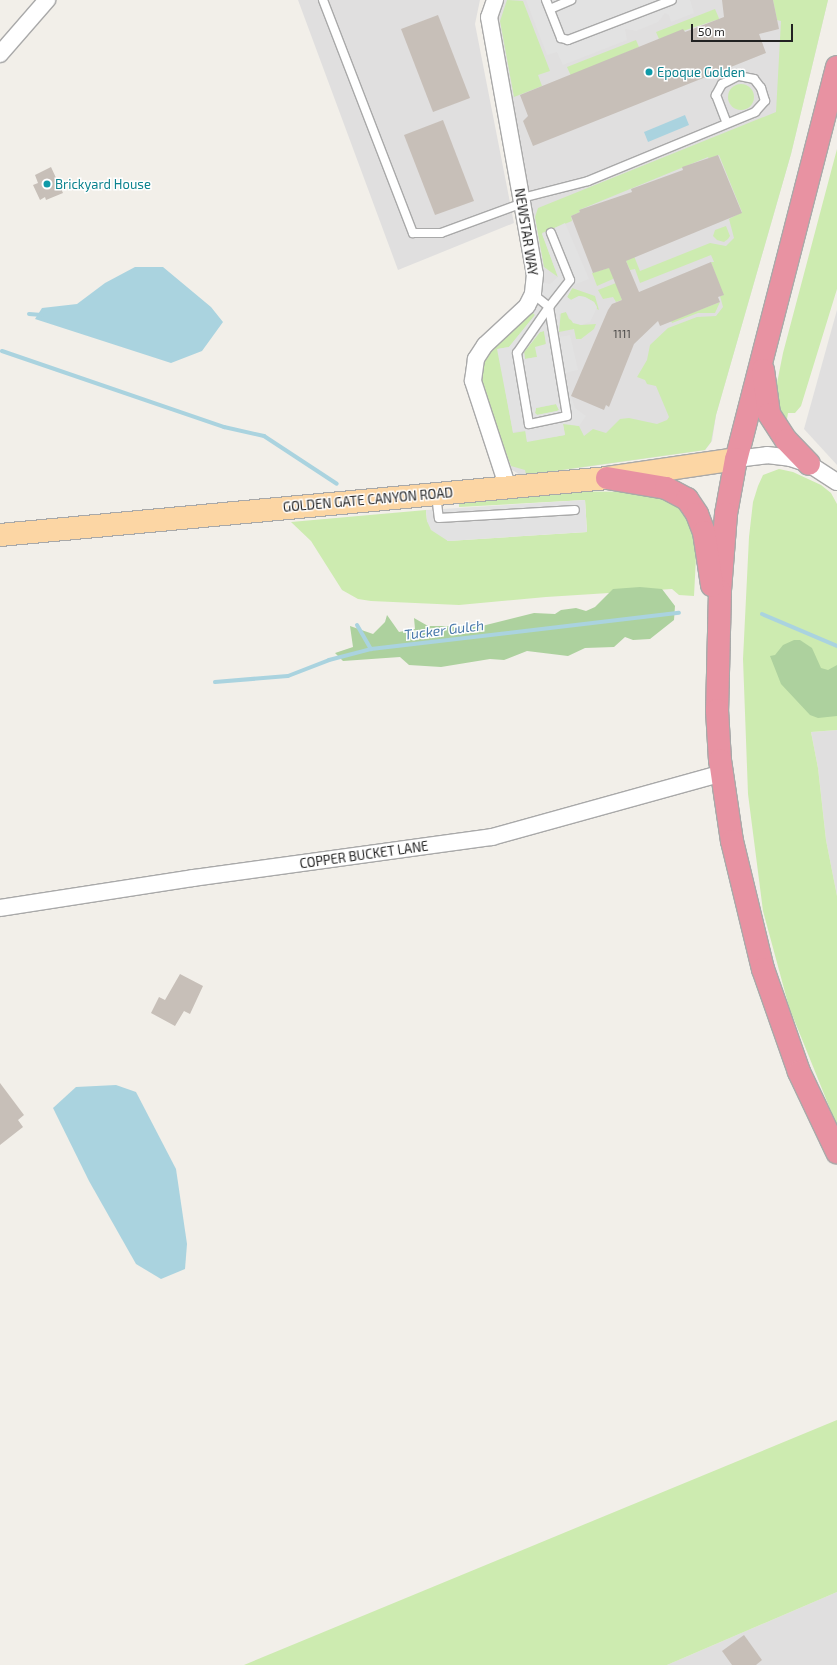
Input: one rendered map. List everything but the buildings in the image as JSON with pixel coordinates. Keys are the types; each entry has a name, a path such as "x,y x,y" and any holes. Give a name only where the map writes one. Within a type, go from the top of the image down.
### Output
{"highway":[{"path":"837,67 810,181 762,355 736,459 726,514 719,626 717,710 722,773 742,889 763,969 799,1072 837,1152"},
{"path":"762,355 769,414 786,440 809,464"},
{"path":"607,478 672,490 692,506 704,532 719,626"}],"main road":[{"name":"GOLDEN GATE CANYON ROAD","path":"0,535 607,478 736,459"}],"street":[{"path":"0,54 47,0"},
{"name":"NEWSTAR WAY","path":"495,0 489,17 535,274 533,294 527,306 486,345 476,359 473,381 508,488"},
{"path":"736,459 767,455 790,458 809,464 837,482"},
{"name":"COPPER BUCKET LANE","path":"0,908 193,878 492,838 722,773"}],"lane":[{"path":"323,0 413,234 441,233 522,200 588,181 755,112 766,101 761,88 754,78 738,76 722,84 716,94 727,123"},
{"path":"546,0 562,38 568,40 672,0"},
{"path":"550,9 571,0"},
{"path":"533,294 549,307 567,416 529,424 517,353 549,307 570,280 551,233"},
{"path":"436,494 439,518 575,510"}],"shaded area":[{"path":"298,0 480,0 475,24 514,223 398,270"},
{"path":"498,0 828,0 791,154 716,415 712,441 705,450 522,476 507,467 479,360 539,289 492,21"},
{"path":"526,0 690,0 694,13 671,22 669,15 665,13 658,22 636,31 625,29 627,40 563,65 557,52 547,55"},
{"path":"565,223 589,279 574,285 567,297 571,300 579,296 585,297 594,302 597,307 590,322 581,325 573,323 566,312 559,314 559,337 570,335 578,370 565,373 568,386 575,408 586,416 579,426 563,424 565,435 527,442 525,430 513,432 497,349 509,347 535,315 528,308 541,282 550,284 558,277 542,234","holes":["544,331 546,344 535,347 537,357 525,359 524,352 540,332","556,404 559,410 557,411 537,415 535,413 536,408"]},
{"path":"837,310 837,465 804,429"},
{"path":"585,500 587,532 448,541 431,530 427,521 426,510"},
{"path":"837,730 837,896 826,840 818,768 811,732"},
{"path":"837,1592 837,1665 667,1665"}],"green space":[{"path":"507,0 523,1 550,71 538,75 542,86 514,97 500,21"},
{"path":"773,0 828,0 791,154 716,415 711,442 705,450 526,475 525,470 511,466 479,380 489,348 534,312 535,315 509,347 498,349 513,433 526,431 527,441 565,435 563,424 567,423 579,426 584,436 593,429 606,433 620,419 629,418 657,424 667,420 669,417 656,386 647,384 645,380 637,377 647,360 650,345 668,328 697,317 716,316 723,307 720,296 723,295 711,262 714,262 711,255 640,283 635,269 630,270 626,261 634,256 640,271 710,243 726,246 734,238 729,219 742,212 719,155 709,159 708,157 579,210 580,212 571,216 572,221 542,233 558,277 544,267 535,217 538,208 776,112 781,21 777,20"},
{"path":"715,9 721,23 716,20 659,39 656,32"},
{"path":"636,40 639,47 571,76 567,67"},
{"path":"741,84 750,88 754,97 750,106 741,110 732,106 728,97 732,88"},
{"path":"837,149 837,289 801,406 795,413 788,413 787,419 779,420 774,398 783,353"},
{"path":"726,226 730,236 724,242 717,240 713,236 715,230"},
{"path":"618,265 613,279 597,286 592,273"},
{"path":"616,283 622,300 616,302 613,297 603,299 598,290"},
{"path":"572,288 595,296 599,310 594,302 585,297 579,296 571,300 567,297"},
{"path":"720,302 715,313 698,313 672,323 671,321"},
{"path":"561,311 566,312 569,319 581,325 596,324 594,329 581,339 576,339 574,329 559,332"},
{"path":"544,331 546,343 537,357 525,359 524,352 540,332"},
{"path":"556,404 559,410 557,411 537,415 535,413 536,408"},
{"path":"779,469 793,472 821,485 831,493 837,504 837,730 811,732 818,768 826,840 837,896 837,1126 789,1007 763,911 748,794 743,659 749,537 753,502 758,486 763,475"},
{"path":"549,491 636,492 666,495 684,509 697,538 694,596 679,595 672,589 546,597 459,605 371,601 358,599 342,590 311,541 291,522 426,510 427,521 448,541 587,532 585,500 459,507 459,499"},
{"path":"640,587 662,589 675,606 674,620 650,639 633,640 625,637 614,647 585,648 568,656 527,651 504,660 490,659 441,667 409,665 400,657 343,661 335,653 353,647 350,626 373,634 385,622 387,615 399,632 415,629 414,618 428,626 482,626 534,613 555,614 561,610 576,608 586,611 595,607 613,589"},
{"path":"794,640 800,640 812,648 821,668 828,670 837,665 837,716 818,718 810,715 781,684 770,656 775,655 783,645"},
{"path":"837,1420 837,1592 667,1665 244,1665"}],"water":[{"path":"685,115 689,125 648,142 644,132"},
{"path":"135,267 163,267 211,307 223,322 202,351 171,363 35,319 42,308 77,304 105,283"},
{"path":"116,1085 136,1092 176,1169 187,1244 185,1269 161,1279 136,1264 89,1181 53,1108 76,1087"}],"waterway":[{"path":"29,314 42,315"},
{"path":"2,351 224,427 264,436 337,484"},
{"name":"Tucker Gulch","path":"215,682 288,676 329,660 371,649 679,613"},
{"name":"Tucker Gulch","path":"762,614 837,646"},
{"path":"357,625 371,649"}],"place":[{"name":"Epoque Golden","path":"649,72"},
{"name":"Brickyard House","path":"47,184"}]}
